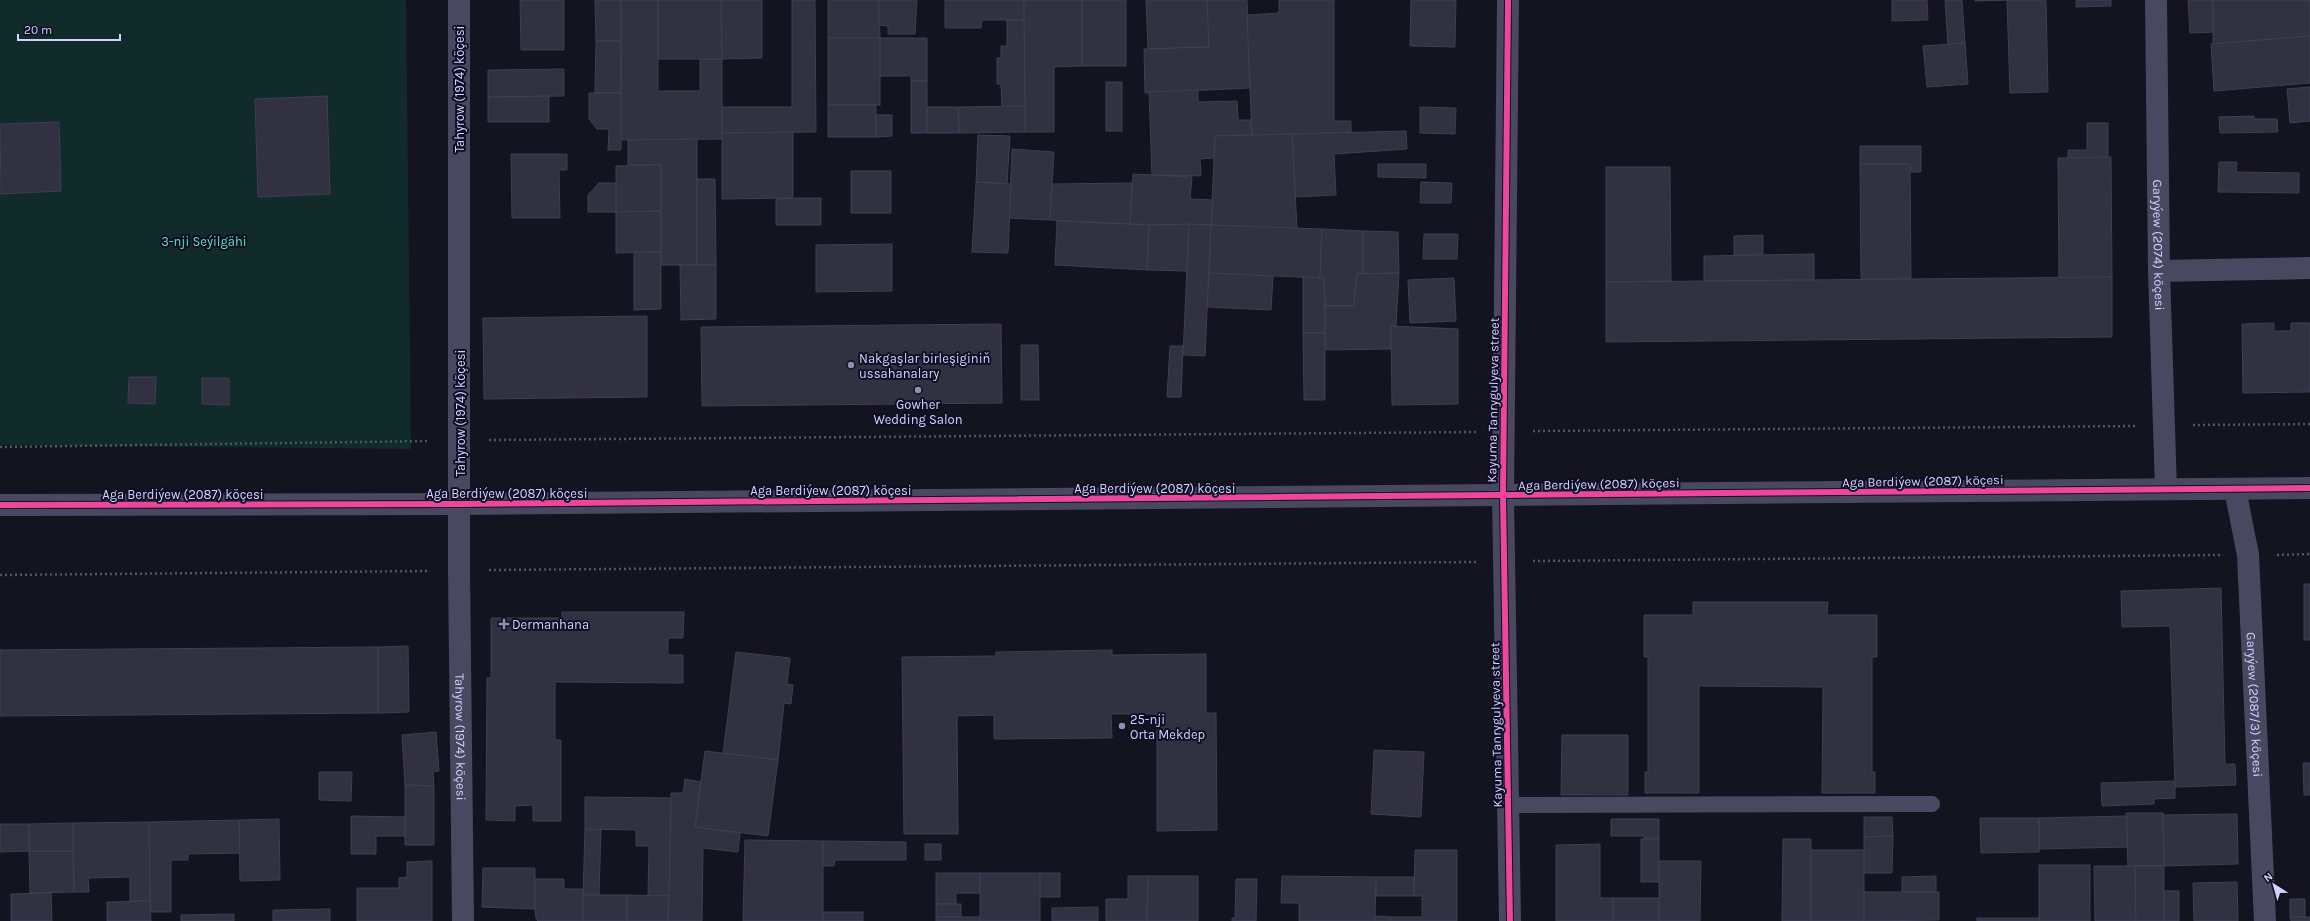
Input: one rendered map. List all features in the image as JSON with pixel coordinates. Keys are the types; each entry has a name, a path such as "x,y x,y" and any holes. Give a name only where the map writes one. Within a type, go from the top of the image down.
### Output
{"street":[{"name":"Tahyrow (1974) köçesi","path":"459,0 460,570 463,921"},
{"name":"Kayuma Tanrygulyeva street","path":"1508,0 1503,496 1510,921"},
{"name":"Garyýew (2074) köçesi","path":"2156,0 2159,271 2166,489"},
{"path":"2159,271 2310,268"},
{"name":"Aga Berdiýew (2087) köçesi","path":"0,505 460,504 2310,488"},
{"name":"Garyýew (2087/3) köçesi","path":"2235,489 2248,555 2265,921"}],"lane":[{"path":"1508,805 1932,804"}],"path":[{"path":"0,447 460,440 2310,424"},
{"path":"0,575 2310,554"}],"green space":[{"name":"3-nji Seýilgähi","path":"0,0 406,0 411,449 0,445"}],"building":[{"path":"520,0 564,0 564,50 521,50"},
{"path":"595,0 621,0 621,41 596,41"},
{"path":"621,0 658,0 658,91 700,91 700,59 722,59 722,139 622,140"},
{"path":"658,0 721,0 722,59 658,59"},
{"path":"721,0 762,0 762,58 722,59"},
{"path":"792,0 815,0 816,132 722,133 722,107 792,107"},
{"path":"828,0 879,0 880,38 828,38"},
{"path":"879,0 917,0 915,34 888,34 888,26 879,25"},
{"path":"945,0 1024,0 1024,20 982,20 981,28 945,28"},
{"path":"1024,0 1082,0 1082,66 1054,67 1054,132 1025,132"},
{"path":"1082,0 1126,0 1126,66 1082,66"},
{"path":"1146,0 1207,0 1209,47 1148,49"},
{"path":"1207,0 1247,0 1250,88 1145,93 1144,49 1209,47"},
{"path":"1279,0 1334,0 1334,121 1351,121 1351,132 1252,136 1247,15 1279,13"},
{"path":"1411,0 1456,0 1455,47 1410,46"},
{"path":"1892,0 1927,0 1928,20 1892,21"},
{"path":"1945,0 1962,0 1965,43 1948,45"},
{"path":"1975,0 2007,0 1975,1"},
{"path":"2007,0 2046,0 2048,92 2010,93"},
{"path":"2076,0 2111,0 2111,6 2076,7"},
{"path":"2188,0 2213,0 2213,32 2190,33"},
{"path":"2213,0 2310,0 2310,36 2213,44"},
{"path":"1007,20 1024,20 1025,106 1002,107 1001,84 997,84 997,58 1001,58 1001,46 1007,46"},
{"path":"2310,36 2310,83 2214,91 2211,44"},
{"path":"828,38 880,38 880,105 828,105"},
{"path":"880,38 927,38 927,81 911,81 911,76 880,76"},
{"path":"596,41 621,41 621,93 595,93"},
{"path":"1965,43 1968,84 1927,87 1923,46"},
{"path":"564,69 564,96 488,97 488,70"},
{"path":"911,81 927,81 927,133 911,133"},
{"path":"1106,82 1122,82 1122,131 1106,131"},
{"path":"2310,87 2310,121 2290,123 2287,89"},
{"path":"1198,90 1198,102 1237,101 1238,120 1251,120 1252,136 1215,136 1214,158 1200,159 1201,176 1152,175 1149,92"},
{"path":"589,93 621,93 621,150 608,150 609,129 597,129 589,119"},
{"path":"327,96 330,194 258,197 255,99"},
{"path":"549,96 549,122 488,122 488,97"},
{"path":"828,105 876,105 876,137 828,137"},
{"path":"1025,106 1025,132 959,133 958,107"},
{"path":"927,107 958,107 959,133 927,133"},
{"path":"1420,107 1456,108 1455,134 1420,133"},
{"path":"876,115 892,115 892,136 876,137"},
{"path":"2254,116 2254,119 2277,119 2278,132 2220,133 2219,117"},
{"path":"59,122 61,191 1,194 0,124"},
{"path":"2087,123 2108,123 2108,157 2068,158 2068,150 2087,150"},
{"path":"1406,131 1407,149 1334,154 1336,195 1295,197 1292,134"},
{"path":"793,132 793,198 722,199 722,133"},
{"path":"1292,134 1297,229 1211,225 1215,136"},
{"path":"978,135 1010,136 1007,184 976,182"},
{"path":"697,139 697,265 661,265 661,165 628,165 628,140"},
{"path":"1860,146 1921,146 1921,172 1910,172 1910,164 1860,164"},
{"path":"1012,149 1054,152 1050,220 1009,218"},
{"path":"511,154 567,154 567,170 559,170 560,218 512,218"},
{"path":"2111,157 2112,277 2059,278 2058,158"},
{"path":"2219,162 2237,162 2236,172 2299,173 2299,193 2218,192"},
{"path":"1378,164 1426,164 1426,178 1378,177"},
{"path":"1860,164 1910,164 1911,279 1861,279"},
{"path":"661,165 661,211 616,212 616,166"},
{"path":"1606,167 1670,167 1671,281 1606,282"},
{"path":"851,171 891,171 891,213 851,213"},
{"path":"1133,174 1192,177 1190,199 1213,200 1211,225 1130,224"},
{"path":"697,179 715,179 716,265 697,265"},
{"path":"976,182 1011,184 1008,253 972,252"},
{"path":"1421,182 1452,183 1451,203 1420,203"},
{"path":"599,183 616,183 616,212 588,212 588,195"},
{"path":"1132,183 1130,224 1050,220 1052,184"},
{"path":"821,198 821,225 776,225 776,199"},
{"path":"661,211 661,252 616,253 616,212"},
{"path":"1057,221 1149,225 1147,270 1055,265"},
{"path":"1189,224 1187,271 1147,270 1149,225"},
{"path":"1189,224 1211,225 1205,356 1183,355"},
{"path":"1211,225 1322,229 1320,278 1209,273"},
{"path":"1322,229 1363,231 1363,274 1357,274 1354,306 1325,306 1324,278 1320,278"},
{"path":"1363,231 1398,232 1399,273 1363,274"},
{"path":"1424,234 1458,234 1457,259 1423,259"},
{"path":"1763,235 1763,255 1734,255 1734,236"},
{"path":"892,244 892,291 816,292 816,245"},
{"path":"634,252 661,252 661,309 634,310"},
{"path":"1814,254 1814,280 1704,281 1704,256"},
{"path":"680,265 716,265 716,319 681,320"},
{"path":"1209,273 1273,276 1271,310 1207,307"},
{"path":"1399,273 1396,326 1391,326 1391,349 1325,350 1325,306 1354,306 1357,274"},
{"path":"1303,277 1324,278 1325,333 1303,333"},
{"path":"2112,277 2112,337 1606,342 1606,282"},
{"path":"1454,278 1456,321 1410,323 1408,280"},
{"path":"647,316 647,397 484,399 483,318"},
{"path":"2274,323 2274,331 2291,331 2291,323 2310,323 2310,392 2243,393 2242,324"},
{"name":"Nakgaşlar birleşiginiň ussahanalary","path":"1001,324 1002,403 702,406 701,327"},
{"path":"1391,326 1458,329 1458,404 1392,405"},
{"path":"1303,333 1325,333 1325,400 1304,400"},
{"path":"1021,345 1038,345 1039,400 1021,400"},
{"path":"1170,346 1183,346 1181,397 1167,397"},
{"path":"129,377 156,377 155,404 128,403"},
{"path":"202,378 229,378 229,405 202,404"},
{"path":"2304,584 2310,584 2310,640 2304,640"},
{"path":"2221,588 2225,764 2235,764 2236,785 2175,787 2170,626 2122,627 2121,591"},
{"path":"1693,602 1828,602 1827,615 1877,615 1877,657 1872,657 1872,772 1875,772 1875,793 1822,793 1823,687 1699,686 1699,793 1645,793 1645,772 1648,772 1648,657 1644,657 1644,615 1693,615"},
{"path":"562,612 684,612 683,638 668,638 668,655 683,655 683,683 555,682 555,740 561,740 561,821 533,821 533,805 515,806 515,821 486,820 487,678 491,678 491,618 562,618"},
{"path":"408,646 409,712 378,713 378,647"},
{"path":"378,647 378,713 0,716 0,650"},
{"path":"1112,650 1112,655 1206,654 1206,713 1216,713 1217,830 1157,831 1157,714 1111,714 1112,738 994,739 994,715 957,716 958,834 904,834 902,657 996,656 996,652"},
{"path":"736,652 790,658 787,684 793,685 791,704 784,703 778,760 723,753"},
{"path":"436,732 439,771 433,772 434,786 405,785 402,735"},
{"path":"1562,735 1628,735 1628,795 1561,795"},
{"path":"1374,750 1424,752 1421,817 1371,814"},
{"path":"705,751 778,760 768,836 695,827"},
{"path":"2303,763 2310,763 2310,795 2304,795"},
{"path":"319,772 352,772 351,801 319,800"},
{"path":"685,779 701,782 695,827 740,833 738,852 703,848 702,921 668,921 671,793 683,793"},
{"path":"2175,781 2175,798 2154,799 2154,804 2102,806 2101,783"},
{"path":"405,785 434,786 434,845 405,845"},
{"path":"585,797 671,798 669,896 648,896 649,846 636,846 636,830 585,829"},
{"path":"2126,813 2163,813 2164,866 2128,866"},
{"path":"2237,814 2238,864 2164,866 2163,815"},
{"path":"351,816 405,817 405,836 376,836 376,854 351,854"},
{"path":"2127,816 2127,847 2039,849 2039,818"},
{"path":"1864,817 1892,817 1893,836 1864,837"},
{"path":"1980,818 2039,818 2039,852 1981,853"},
{"path":"279,819 280,880 240,881 239,820"},
{"path":"1611,819 1659,819 1659,839 1644,839 1645,836 1611,836"},
{"path":"239,820 240,853 188,854 188,860 171,860 171,912 150,912 149,822"},
{"path":"149,822 150,901 130,901 130,877 88,878 89,892 74,892 73,823"},
{"path":"73,823 73,851 29,851 29,824"},
{"path":"0,824 29,824 29,851 0,852"},
{"path":"585,829 601,830 599,895 583,895"},
{"path":"1893,836 1892,873 1864,873 1864,837"},
{"path":"1641,839 1659,839 1659,882 1641,882"},
{"path":"1783,839 1811,839 1811,921 1782,921"},
{"path":"745,840 823,841 823,921 743,921"},
{"path":"823,841 906,842 906,860 835,860 834,866 823,866"},
{"path":"925,844 941,844 941,860 925,860"},
{"path":"1600,844 1600,898 1613,898 1613,921 1556,921 1556,845"},
{"path":"1415,850 1457,850 1457,921 1390,921 1390,917 1422,917 1422,896 1414,896"},
{"path":"1811,850 1864,850 1864,921 1811,921"},
{"path":"29,851 73,851 74,892 30,893"},
{"path":"432,861 432,921 357,921 357,888 399,888 399,878 407,877 407,862"},
{"path":"1659,861 1701,861 1700,921 1659,921"},
{"path":"2039,865 2090,865 2090,921 2039,921"},
{"path":"2094,866 2135,866 2136,921 2095,921"},
{"path":"2135,866 2164,866 2164,921 2136,921"},
{"path":"483,868 535,868 535,909 482,907"},
{"path":"936,873 980,873 980,893 956,893 956,904 936,904"},
{"path":"980,873 1040,873 1040,921 980,921"},
{"path":"1040,873 1060,873 1060,897 1040,897"},
{"path":"1128,876 1148,876 1147,921 1106,921 1106,899 1128,899"},
{"path":"1148,876 1198,876 1198,921 1147,921"},
{"path":"1282,876 1376,877 1375,921 1299,921 1299,903 1281,903"},
{"path":"1936,876 1936,892 1902,892 1902,877"},
{"path":"1376,877 1414,877 1414,896 1376,896"},
{"path":"535,879 564,879 564,889 583,889 583,921 538,921 536,919 535,909"},
{"path":"1236,879 1257,879 1256,921 1232,921 1232,918 1235,918"},
{"path":"2237,882 2238,921 2194,921 2193,883"},
{"path":"2164,891 2179,891 2179,921 2164,921"},
{"path":"1864,892 1939,892 1939,920 1864,921"},
{"path":"51,893 52,921 11,921 11,894"},
{"path":"583,895 627,895 627,921 583,921"},
{"path":"627,895 669,896 668,921 627,921"},
{"path":"1613,898 1659,898 1659,921 1613,921"},
{"path":"2290,899 2305,899 2305,917 2290,917"},
{"path":"150,901 151,921 107,921 107,902"},
{"path":"936,904 961,904 961,917 936,917"},
{"path":"1098,907 1098,921 1052,921 1052,908"},
{"path":"330,909 330,921 273,921 273,910"},
{"path":"823,912 863,912 863,921 823,921"},
{"path":"234,914 234,921 181,921 181,915"},
{"path":"1375,916 1390,917 1390,921 1375,921"},
{"path":"936,917 980,917 980,921 936,921"},
{"path":"2290,917 2310,917 2310,921 2291,921"},
{"path":"1977,918 2039,918 2039,921 1977,921"}],"cycle path":[{"path":"1508,0 1503,496 1510,921"},
{"path":"0,505 460,504 2310,488"}],"place":[{"name":"Nakgaşlar birleşiginiň ussahanalary","path":"851,365"},
{"name":"Gowher Wedding Salon","path":"918,390"},
{"name":"Dermanhana","path":"504,624"},
{"name":"25-nji Orta Mekdep","path":"1122,726"}]}
